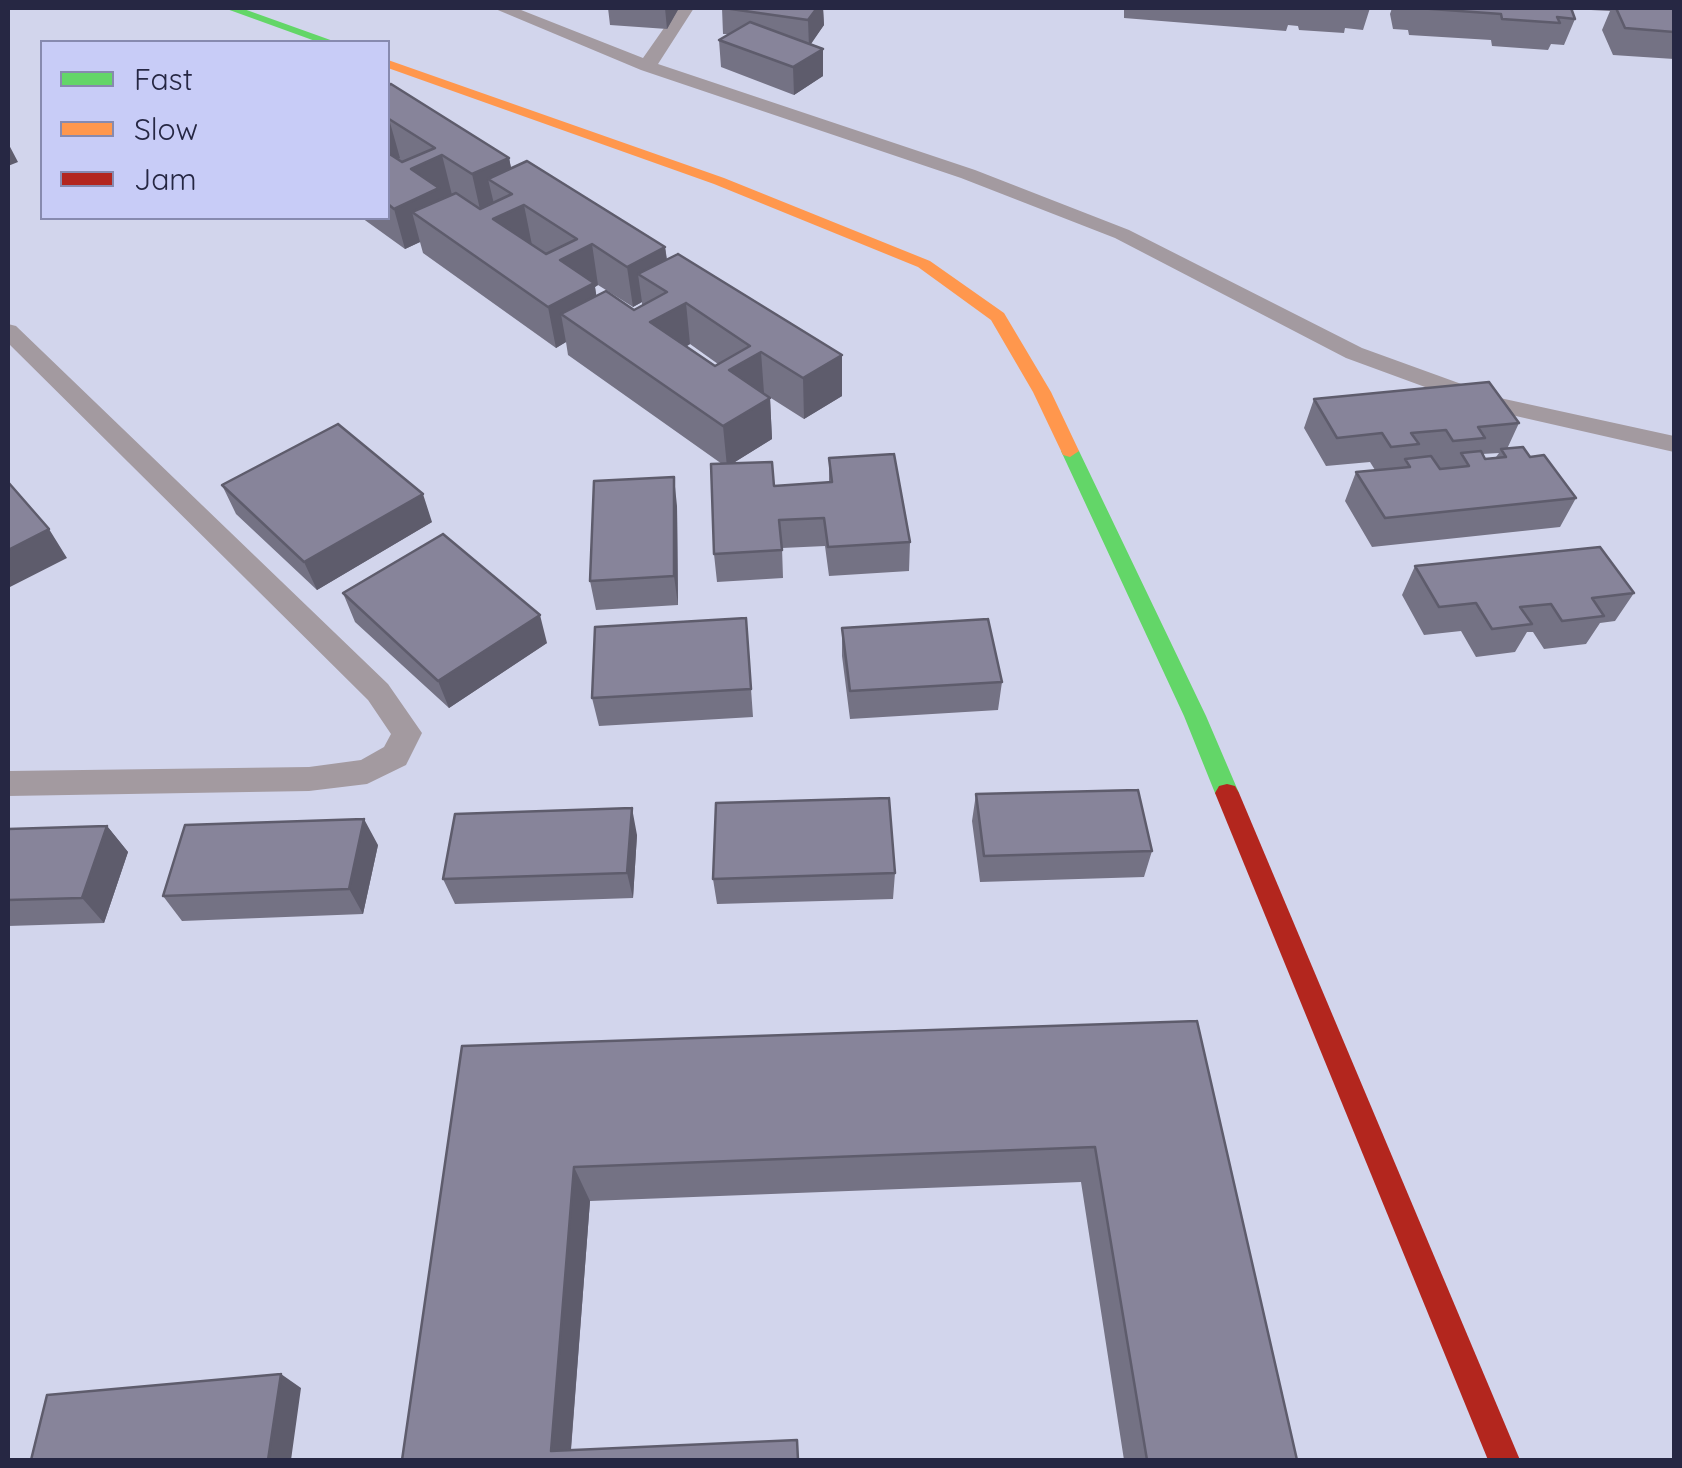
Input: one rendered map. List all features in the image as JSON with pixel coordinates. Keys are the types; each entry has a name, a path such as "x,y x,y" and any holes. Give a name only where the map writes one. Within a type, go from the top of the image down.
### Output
{"street":[{"path":"230,8 322,40"},
{"path":"390,65 719,181 924,264 998,317 1042,392 1196,716 1504,1460"}],"lane":[{"path":"502,8 648,66 968,174 1122,234 1354,353 1494,404 1674,444"},
{"path":"648,66 686,8"},
{"path":"8,330 378,692 407,733 395,756 368,772 310,779 8,784"}],"building":[{"path":"724,8 817,8 808,20"},
{"path":"1418,8 1571,8 1575,19 1557,17 1560,23 1502,19 1501,14"},
{"path":"1616,8 1674,8 1674,32 1625,28"},
{"path":"750,22 823,49 793,67 719,40"},
{"path":"390,84 509,158 472,174 442,155 411,169 439,188 394,209 390,206 390,154 402,162 435,148 390,120"},
{"path":"527,161 665,247 627,267 592,244 560,260 594,283 548,307 412,212 456,193 480,209 512,194 488,179","holes":["524,205 577,239 546,254 493,219"]},
{"path":"678,254 842,355 803,378 761,352 729,370 770,398 723,426 561,314 606,291 634,310 667,292 638,274","holes":["686,303 750,346 715,366 650,322"]},
{"path":"1489,382 1519,423 1478,427 1485,438 1453,441 1446,430 1411,433 1419,444 1391,447 1382,433 1337,438 1314,399"},
{"path":"338,424 423,494 304,562 222,485"},
{"path":"1523,447 1530,457 1544,455 1576,498 1385,518 1356,472 1410,467 1405,459 1431,456 1440,469 1469,466 1461,453 1481,451 1485,459 1506,457 1501,449"},
{"path":"894,454 910,542 828,547 824,518 779,520 782,550 714,554 711,464 772,462 774,486 832,482 829,458"},
{"path":"674,477 674,576 590,581 594,481"},
{"path":"8,482 49,529 8,550"},
{"path":"443,534 540,615 438,681 343,593"},
{"path":"1600,547 1634,593 1592,598 1604,616 1562,621 1551,604 1520,607 1532,624 1492,629 1476,603 1439,607 1415,566"},
{"path":"746,618 751,689 592,698 595,627"},
{"path":"988,619 1002,682 850,691 842,628"},
{"path":"1138,790 1152,851 984,856 976,794"},
{"path":"889,798 895,873 713,879 716,803"},
{"path":"632,808 627,873 443,879 455,814"},
{"path":"364,819 349,889 163,896 185,825"},
{"path":"107,826 82,898 8,900 8,829"},
{"path":"1197,1021 1297,1460 1147,1460 1095,1147 574,1167 551,1451 797,1440 798,1460 402,1460 462,1046"},
{"path":"281,1374 268,1460 31,1460 47,1395"}],"traffic: fast":[{"path":"230,8 323,40"},
{"path":"1070,451 1195,716 1227,793"}],"traffic: slow":[{"path":"390,65 719,181 924,264 998,317 1042,392 1070,451"}],"traffic: jam":[{"path":"1227,793 1504,1460"}]}
